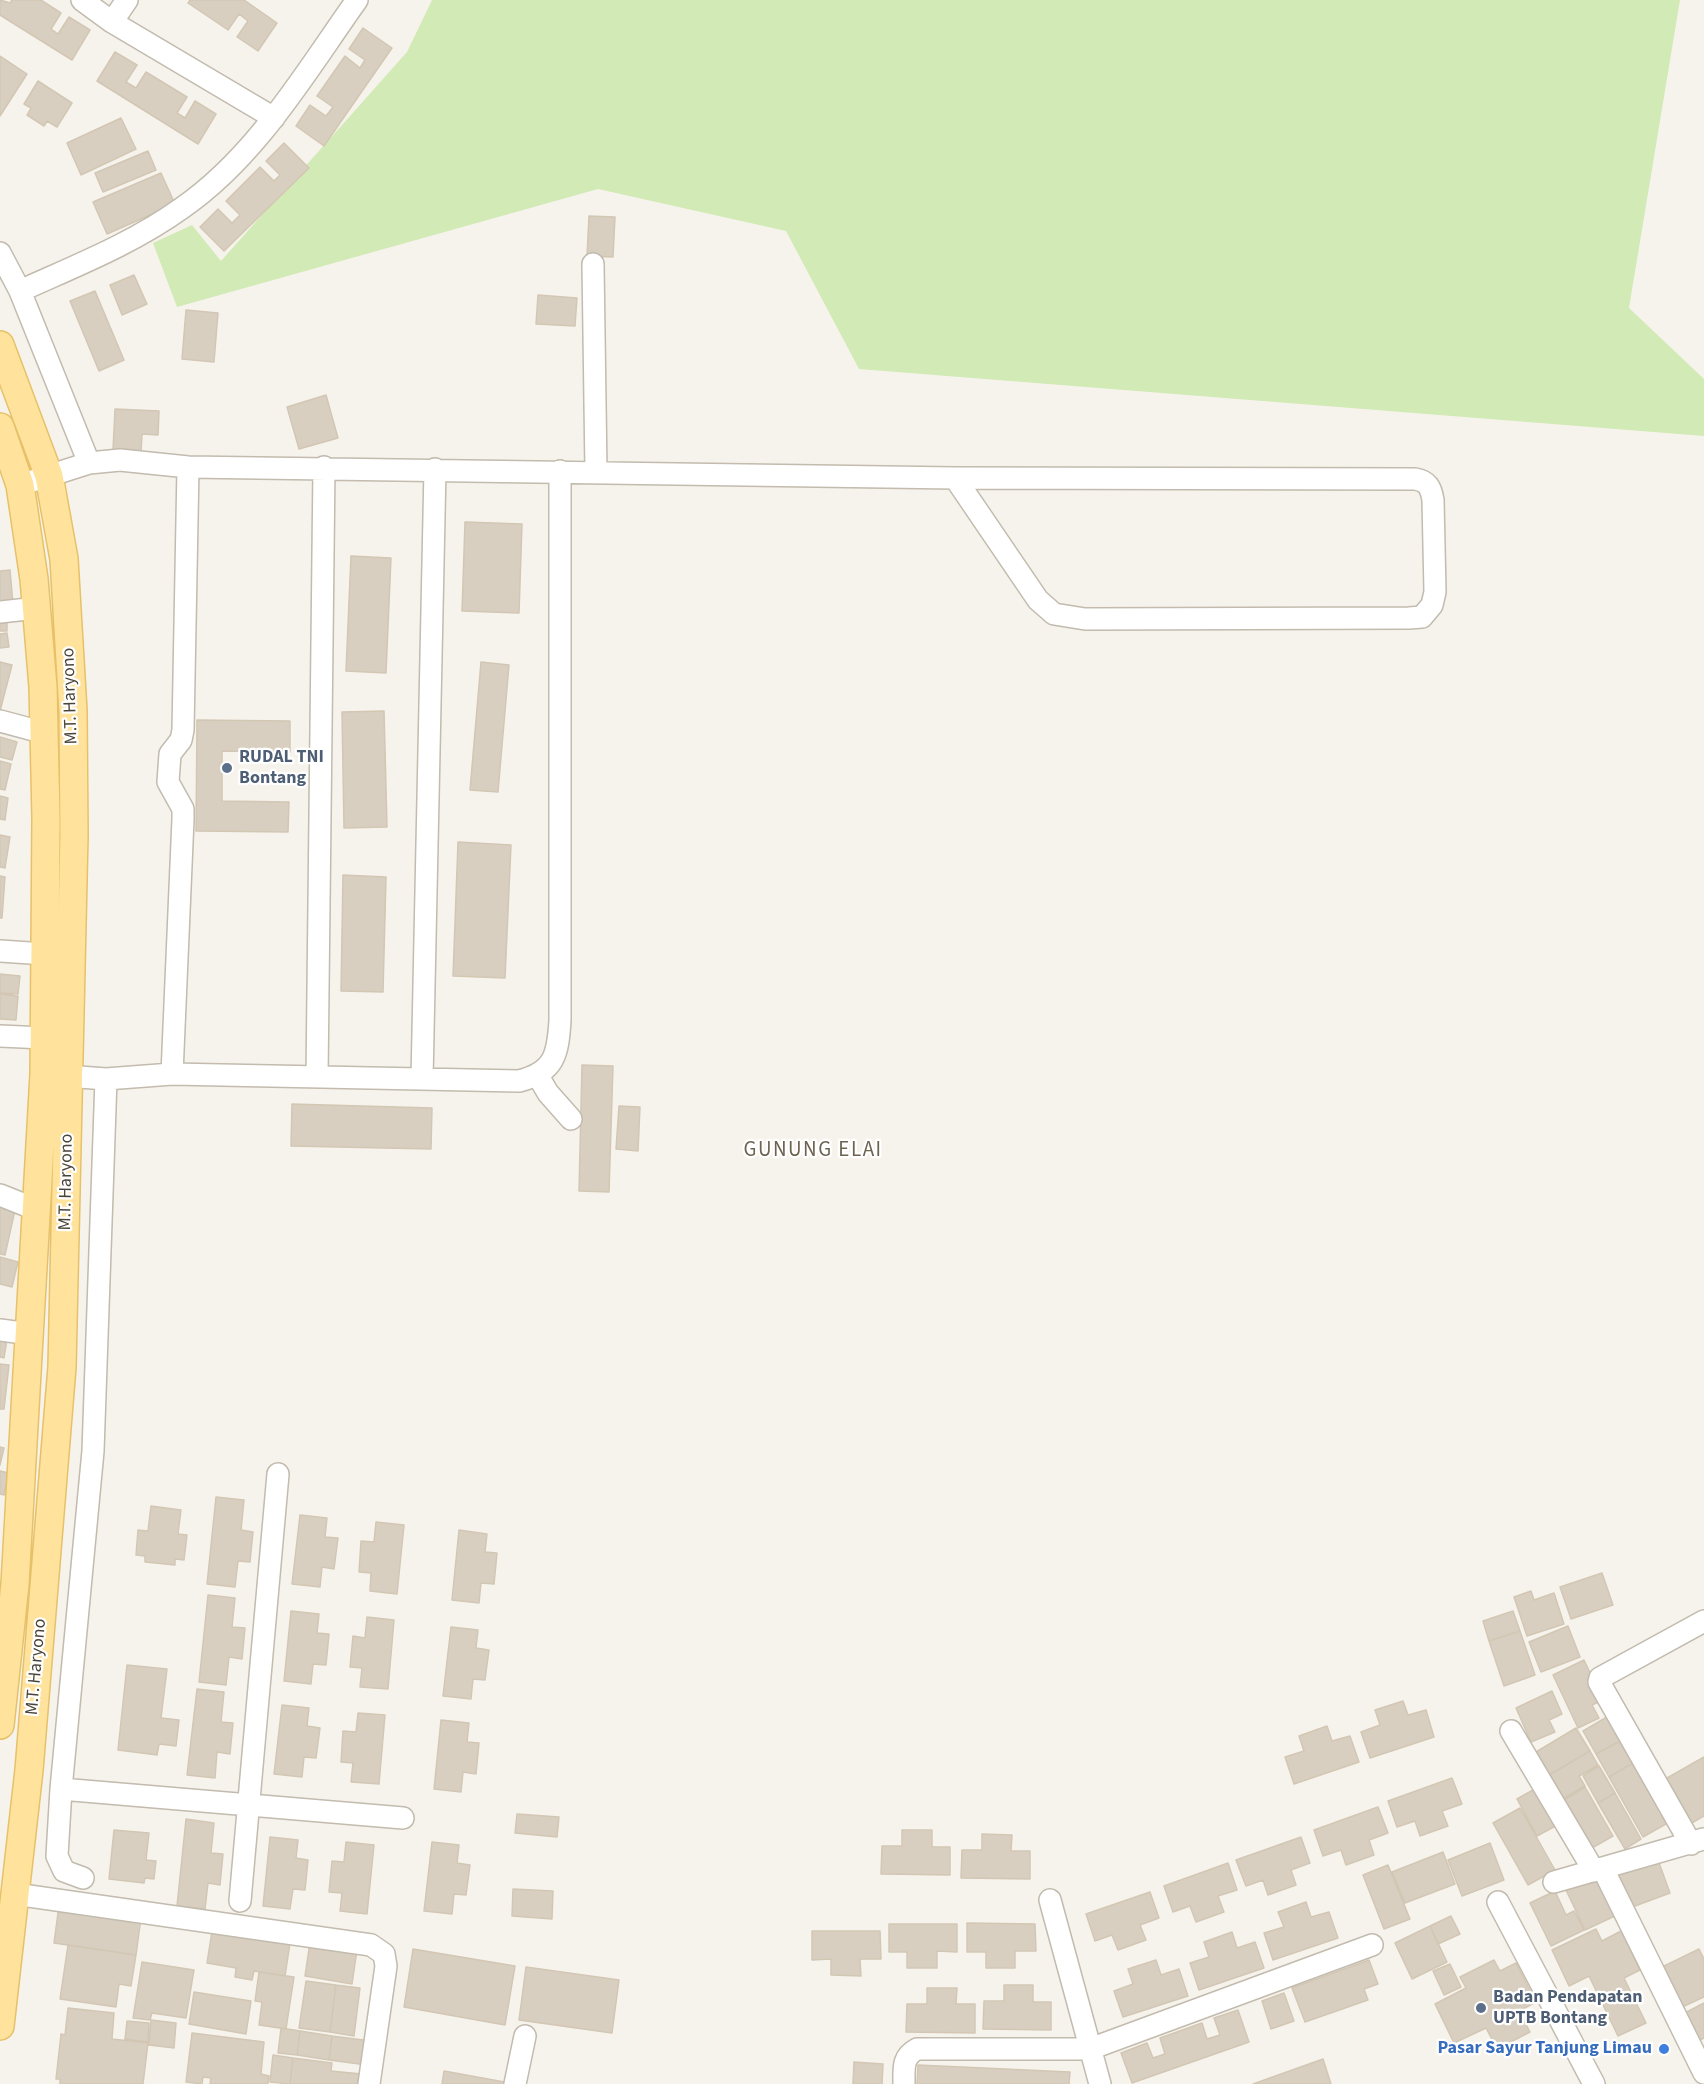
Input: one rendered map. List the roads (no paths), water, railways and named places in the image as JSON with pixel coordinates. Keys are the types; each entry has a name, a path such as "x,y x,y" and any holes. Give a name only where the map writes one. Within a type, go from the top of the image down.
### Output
{"main road":[{"name":"M.T. Haryono","path":"0,345 49,476 64,558 73,711 74,835 57,1075 62,1367 30,1758 0,2026"},
{"name":"M.T. Haryono","path":"0,427 20,485 37,608 45,733 44,1038 57,1075 35,1209 30,1334 8,1582 0,1725"}],"street":[{"path":"82,0 112,22 274,118"},
{"path":"112,22 127,0"},
{"path":"20,291 127,243 182,208 248,148 274,118 357,0"},
{"path":"0,254 20,291 89,463"},
{"path":"593,264 596,472"},
{"path":"20,485 89,463 120,460 188,467 324,467 955,478 1424,480 1431,489 1433,500 1435,592 1432,605 1422,616 1409,618 1085,620 1054,614 1038,600 955,478"},
{"path":"172,1074 183,809 168,782 170,754 181,740 183,730 188,467"},
{"path":"317,1077 324,467"},
{"path":"422,1079 435,469"},
{"path":"57,1075 106,1078 172,1074 519,1081 538,1076 551,1062 559,1045 560,1020 560,471"},
{"path":"0,612 37,608"},
{"path":"0,721 45,733"},
{"path":"0,951 45,954"},
{"path":"0,1036 44,1038"},
{"path":"538,1076 548,1094 571,1119"},
{"path":"83,1878 64,1870 59,1865 57,1856 61,1789 93,1451 106,1078"},
{"path":"0,1195 35,1209"},
{"path":"0,1330 30,1334"},
{"path":"240,1901 278,1474"},
{"path":"1554,1882 1697,1841 1599,1682 1600,1678 1704,1621"},
{"path":"1510,1731 1598,1870 1704,2073"},
{"path":"61,1789 403,1818"},
{"path":"15,1894 371,1945 384,1954 386,1966 369,2084"},
{"path":"1050,1900 1100,2084"},
{"path":"1497,1902 1594,2084"},
{"path":"904,2084 904,2060 909,2053 917,2049 1090,2049 1372,1945"},
{"path":"514,2084 525,2036"}],"place":[{"name":"RUDAL TNI Bontang","path":"227,768"},
{"name":"Badan Pendapatan UPTB Bontang","path":"1481,2008"},
{"name":"Pasar Sayur Tanjung Limau","path":"1664,2049"}],"district":[{"name":"GUNUNG ELAI","path":"813,1151"}]}
